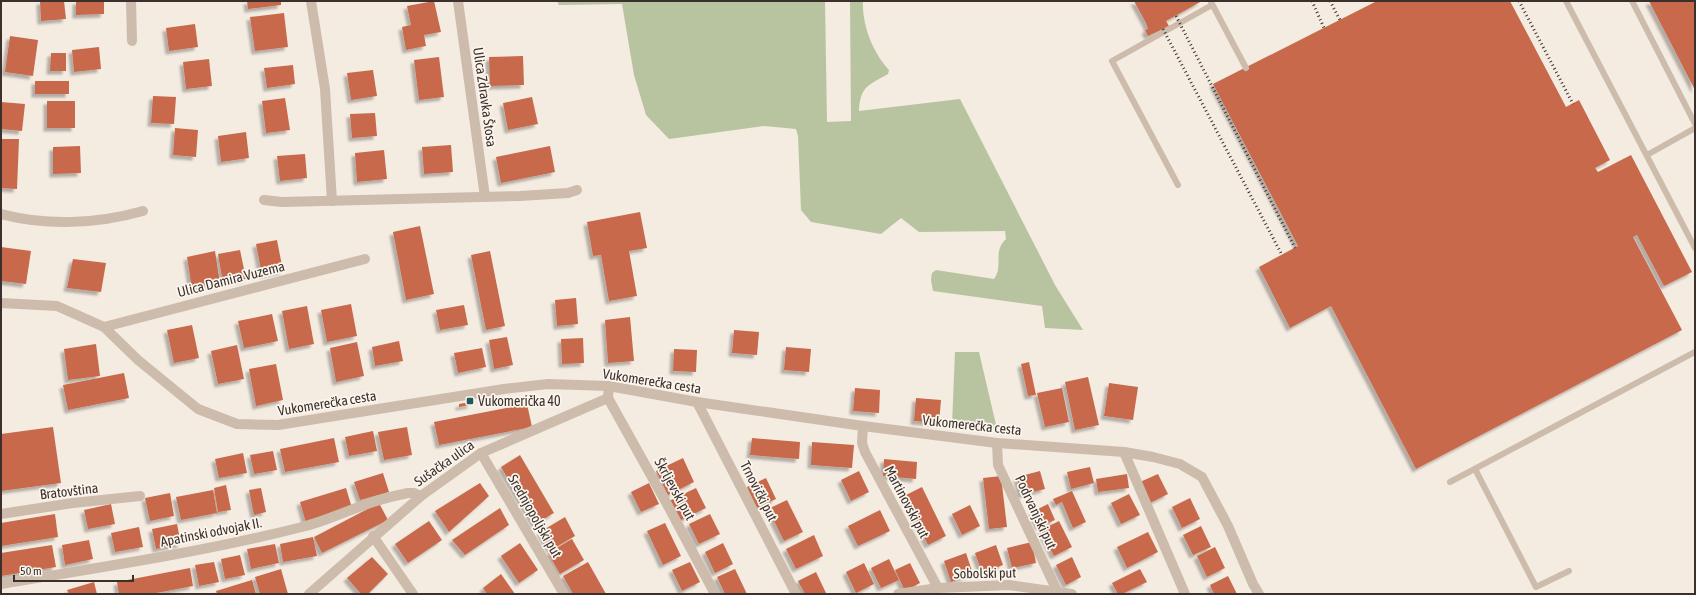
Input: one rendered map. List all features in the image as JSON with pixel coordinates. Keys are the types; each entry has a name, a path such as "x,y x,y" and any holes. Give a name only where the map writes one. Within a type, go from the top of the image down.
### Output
{"street":[{"path":"131,1 132,42"},
{"path":"310,1 325,89 332,201"},
{"name":"Ulica Zdravka Štosa","path":"458,1 485,197"},
{"path":"264,200 282,202 485,197 568,193 577,190"},
{"path":"1,214 13,217 79,223 143,211"},
{"name":"Ulica Damira Vuzema","path":"104,327 365,260"},
{"name":"Vukomerečka cesta","path":"1,303 57,306 104,327 138,360 198,409 237,424 278,425 504,389 541,385 609,386 697,402 863,426 997,443 1124,452 1180,464 1202,477 1228,526 1253,584 1259,594"},
{"path":"608,398 609,386"},
{"name":"Sušačka ulica","path":"309,594 373,536 421,496 481,453 608,398"},
{"name":"Škrljevski put","path":"608,398 715,594"},
{"name":"Trnovički put","path":"697,402 796,594"},
{"name":"Martinovski put","path":"863,426 862,443 865,452 938,588"},
{"name":"Podrvanjski put","path":"997,443 998,465 1057,591"},
{"path":"1124,452 1185,594"},
{"name":"Srednjopoljski put","path":"481,453 564,594"},
{"name":"Apatinski odvojak II.","path":"1,584 116,565 231,543 309,526 328,520 361,506 398,495 414,493 421,496"},
{"name":"Bratovština","path":"1,514 140,496"},
{"path":"373,536 413,594"},
{"name":"Sobolski put","path":"898,594 938,588 962,590 1009,585 1072,594"}],"lane":[{"path":"1566,1 1695,248"},
{"path":"1632,1 1695,124"},
{"path":"1178,185 1112,61 1211,3 1246,68"},
{"path":"1647,155 1695,128"},
{"path":"1450,482 1695,352"},
{"path":"1475,469 1536,587 1569,570"}],"green space":[{"path":"557,1 825,1 827,122 851,121 850,1 863,1 864,20 873,47 889,70 888,74 871,84 864,91 861,96 859,111 960,99 1055,285 1083,330 1045,328 1042,306 933,291 931,280 932,273 936,270 994,279 998,269 1000,249 1006,239 1005,231 919,232 901,218 881,234 811,222 801,210 798,136 796,129 764,126 669,139 646,115 634,75 622,4 559,5"},
{"path":"955,352 979,352 997,429 952,425"}],"building":[{"path":"40,1 64,1 66,19 41,21"},
{"path":"76,1 104,1 104,14 76,15"},
{"path":"247,1 281,1 281,5 248,9"},
{"path":"434,1 441,32 424,35 426,46 406,50 402,27 411,25 407,6"},
{"path":"1134,1 1202,1 1166,21 1169,26 1148,36 1145,30 1148,29 1146,23"},
{"path":"1377,1 1510,1 1566,107 1579,100 1610,160 1595,168 1598,172 1631,155 1692,272 1664,286 1637,235 1633,237 1682,330 1416,469 1331,306 1290,328 1259,267 1298,246 1213,84"},
{"path":"1649,1 1695,1 1695,90"},
{"path":"284,13 288,47 255,51 250,17"},
{"path":"195,24 198,47 169,51 166,28"},
{"path":"10,36 38,40 33,76 5,72"},
{"path":"99,47 101,69 74,72 72,50"},
{"path":"51,53 66,53 66,71 50,71"},
{"path":"523,56 524,85 490,86 489,57"},
{"path":"439,57 444,97 419,100 414,60"},
{"path":"209,59 212,86 186,89 183,62"},
{"path":"293,65 295,84 267,88 264,68"},
{"path":"373,70 377,96 351,100 347,73"},
{"path":"35,81 69,81 69,94 35,94"},
{"path":"153,96 176,97 174,124 151,123"},
{"path":"532,97 538,124 508,130 503,103"},
{"path":"285,98 290,130 266,133 262,101"},
{"path":"47,101 75,101 75,128 47,128"},
{"path":"1,102 25,104 22,131 1,129"},
{"path":"375,113 377,136 352,138 350,114"},
{"path":"175,128 198,130 196,157 173,155"},
{"path":"246,132 249,158 221,162 218,136"},
{"path":"1,139 19,139 17,189 1,188"},
{"path":"451,145 453,172 424,174 422,147"},
{"path":"80,146 81,173 53,174 53,147"},
{"path":"550,146 555,172 501,183 496,157"},
{"path":"384,150 387,179 357,182 355,153"},
{"path":"305,154 307,178 280,181 277,156"},
{"path":"640,212 647,248 629,251 637,296 609,301 601,255 593,256 587,222"},
{"path":"420,226 434,294 406,300 393,232"},
{"path":"277,240 283,271 262,275 256,244"},
{"path":"1,247 31,251 26,284 1,281"},
{"path":"240,250 246,279 223,283 218,254"},
{"path":"215,251 220,284 192,289 187,257"},
{"path":"490,251 505,326 486,330 471,255"},
{"path":"73,259 106,263 101,292 67,288"},
{"path":"576,298 578,324 557,326 555,300"},
{"path":"351,304 357,336 327,342 321,310"},
{"path":"464,305 468,325 440,330 436,310"},
{"path":"307,306 314,344 289,349 282,311"},
{"path":"272,314 278,341 244,348 238,321"},
{"path":"630,317 634,361 608,363 605,320"},
{"path":"192,325 199,358 174,363 167,330"},
{"path":"734,330 759,332 757,355 732,353"},
{"path":"507,337 513,365 494,369 489,340"},
{"path":"583,338 584,363 562,364 561,339"},
{"path":"399,341 403,361 375,366 372,347"},
{"path":"357,342 364,376 336,382 330,348"},
{"path":"96,344 100,376 68,380 64,349"},
{"path":"237,345 244,379 218,384 211,351"},
{"path":"786,347 811,349 809,372 784,370"},
{"path":"482,348 486,367 458,373 454,353"},
{"path":"674,349 697,350 696,372 673,371"},
{"path":"1029,362 1036,395 1028,396 1021,364"},
{"path":"276,364 283,400 256,406 249,369"},
{"path":"124,373 129,398 68,410 63,385"},
{"path":"1088,377 1099,425 1075,430 1065,382"},
{"path":"1109,383 1138,387 1133,420 1104,416"},
{"path":"855,388 880,390 879,413 853,411"},
{"path":"1062,388 1069,422 1045,427 1037,393"},
{"path":"916,398 941,400 939,423 914,421"},
{"path":"470,402 471,405 459,407 459,404"},
{"path":"527,404 532,427 439,445 434,422"},
{"path":"53,427 61,483 1,491 1,434"},
{"path":"407,427 412,455 384,460 378,432"},
{"path":"373,431 377,451 349,456 345,437"},
{"path":"334,438 339,462 285,472 280,449"},
{"path":"752,438 800,442 799,459 750,455"},
{"path":"812,442 854,445 852,468 811,465"},
{"path":"273,451 277,470 254,474 250,455"},
{"path":"243,453 247,473 219,478 215,459"},
{"path":"520,455 554,513 535,524 501,467"},
{"path":"683,458 694,482 668,495 656,471"},
{"path":"884,459 917,462 916,479 883,476"},
{"path":"1090,467 1094,483 1071,489 1067,472"},
{"path":"859,471 869,492 851,501 841,480"},
{"path":"1040,471 1045,489 1021,495 1017,477"},
{"path":"383,473 389,492 360,500 354,482"},
{"path":"1127,474 1129,488 1098,492 1096,479"},
{"path":"1158,474 1168,494 1150,503 1140,482"},
{"path":"1001,476 1007,527 989,529 983,478"},
{"path":"766,478 776,499 757,508 747,487"},
{"path":"480,483 489,496 449,532 435,511"},
{"path":"649,483 659,504 641,512 631,492"},
{"path":"226,485 231,510 218,512 214,488"},
{"path":"922,487 946,536 928,545 904,496"},
{"path":"261,488 266,512 254,515 249,490"},
{"path":"346,488 352,508 306,523 300,502"},
{"path":"696,488 706,508 679,521 669,501"},
{"path":"213,490 217,513 181,520 176,497"},
{"path":"1072,491 1086,522 1073,528 1062,502 1056,505 1053,499"},
{"path":"170,493 174,516 150,521 145,498"},
{"path":"1129,494 1140,515 1121,524 1111,503"},
{"path":"1190,498 1200,519 1182,528 1172,507"},
{"path":"787,500 803,532 784,541 768,509"},
{"path":"379,503 388,520 322,553 314,537"},
{"path":"111,504 115,524 88,529 84,510"},
{"path":"1048,504 1055,520 1039,527 1032,512"},
{"path":"970,505 980,526 962,535 952,514"},
{"path":"500,508 509,525 465,555 452,540"},
{"path":"880,510 890,531 858,546 848,526"},
{"path":"55,514 58,537 1,546 1,523"},
{"path":"710,514 720,534 699,544 689,524"},
{"path":"565,517 575,536 551,550 540,532"},
{"path":"429,521 442,540 408,563 395,544"},
{"path":"1059,521 1072,547 1054,556 1041,530"},
{"path":"665,523 681,556 663,565 647,531"},
{"path":"177,524 181,544 156,549 152,529"},
{"path":"1201,526 1211,547 1193,555 1183,535"},
{"path":"139,527 143,547 115,552 111,533"},
{"path":"1148,532 1158,552 1127,568 1117,547"},
{"path":"814,535 823,556 796,569 786,549"},
{"path":"313,537 317,556 283,562 280,544"},
{"path":"572,539 584,560 560,574 548,553"},
{"path":"89,540 93,559 65,565 62,545"},
{"path":"1032,542 1036,563 1012,568 1007,548"},
{"path":"520,543 538,570 519,583 501,556"},
{"path":"723,543 733,564 715,573 705,552"},
{"path":"275,544 279,563 251,569 247,549"},
{"path":"52,545 56,567 1,576 1,553"},
{"path":"996,545 1003,565 982,573 975,553"},
{"path":"1215,547 1225,568 1207,577 1197,556"},
{"path":"966,553 973,574 951,582 944,561"},
{"path":"240,555 245,575 225,579 221,559"},
{"path":"372,557 388,574 368,594 361,594 347,578"},
{"path":"1072,557 1081,577 1066,585 1056,565"},
{"path":"889,559 899,580 881,588 871,568"},
{"path":"214,562 219,582 199,586 195,565"},
{"path":"588,562 606,594 573,594 563,576"},
{"path":"690,562 700,582 682,591 672,570"},
{"path":"864,563 874,584 856,593 846,572"},
{"path":"910,563 920,583 905,591 895,570"},
{"path":"190,568 193,586 151,594 119,594 117,582"},
{"path":"281,569 288,594 260,594 255,577"},
{"path":"735,569 747,594 725,594 717,577"},
{"path":"1140,569 1147,582 1122,594 1118,594 1112,583"},
{"path":"816,572 826,593 805,594 798,581"},
{"path":"501,574 515,594 487,594 483,588"},
{"path":"1228,576 1237,594 1214,594 1210,585"},
{"path":"252,580 256,594 217,594 216,591"},
{"path":"94,582 97,594 69,594 67,590"}],"railway":[{"path":"1312,1 1324,28"},
{"path":"1330,1 1340,20"},
{"path":"1519,1 1573,104"},
{"path":"1176,16 1295,248"},
{"path":"1163,29 1282,255"}],"place":[{"name":"Vukomerička 40","path":"470,401"}]}
